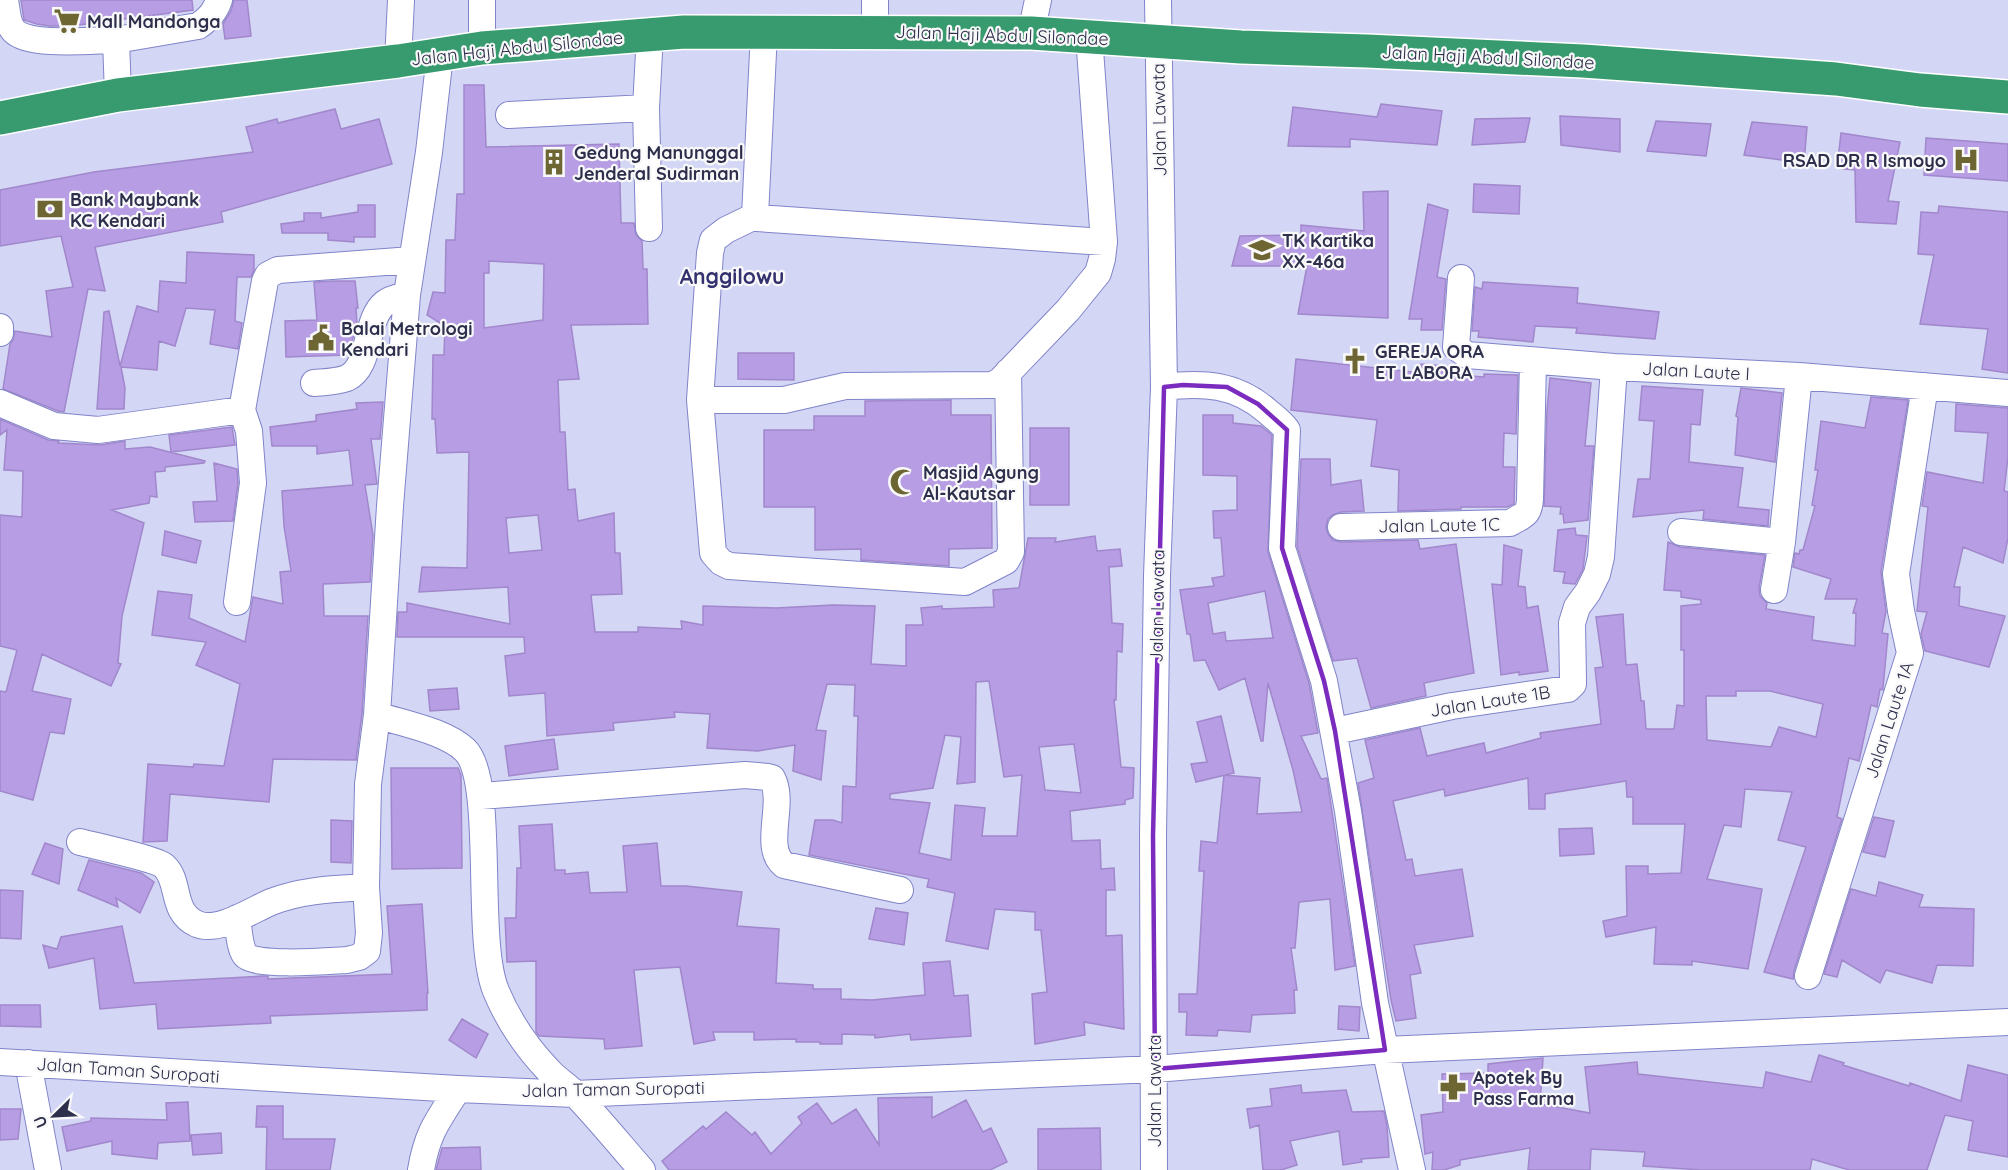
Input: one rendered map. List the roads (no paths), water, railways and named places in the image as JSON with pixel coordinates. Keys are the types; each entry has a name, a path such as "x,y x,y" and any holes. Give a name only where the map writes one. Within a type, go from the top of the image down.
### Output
{"highway":[{"name":"Jalan Haji Abdul Silondae","path":"0,118 118,96 398,61 482,48 650,34 1030,33 1241,47 1583,61 1836,79 1920,90 2008,97"}],"street":[{"path":"5,0 8,19 15,32 55,42 116,40 198,26 209,19 219,0"},
{"path":"398,61 401,0"},
{"path":"482,0 482,48"},
{"path":"874,33 875,0"},
{"path":"1030,33 1038,0"},
{"name":"Jalan Lawata","path":"1154,1170 1153,836 1157,576 1164,387 1158,0"},
{"path":"755,216 764,33"},
{"path":"649,228 646,108 650,34"},
{"path":"700,400 784,400 845,386 983,386 993,385 1008,372 1068,310 1098,273 1102,259 1104,242 1089,36"},
{"path":"116,40 118,96"},
{"path":"237,918 242,947 245,955 251,960 268,962 347,960 359,957 368,951 366,887 368,784 377,715 390,506 407,295 429,152 440,55"},
{"path":"509,115 646,108"},
{"path":"1008,372 1011,552 1006,561 964,582 729,566 721,562 713,553 700,400 710,254 713,240 726,230 755,216 757,218 1104,242"},
{"path":"237,602 253,483 249,430 242,410 261,292 268,275 278,270 412,260"},
{"name":"Jalan Laute I","path":"1461,278 1456,347 1467,355 1614,367 1799,376 2008,393"},
{"path":"314,383 348,377 356,371 363,358 377,313 385,303 407,295"},
{"path":"0,327 0,333"},
{"name":"Jalan Laute 1C","path":"1341,527 1510,523 1527,513 1530,489 1533,361"},
{"name":"Jalan Laute 1B","path":"1335,731 1452,706 1571,687 1573,679 1572,622 1577,607 1597,574 1601,557 1614,367"},
{"path":"1774,590 1782,542 1799,376"},
{"path":"1164,387 1183,385 1227,387 1258,404 1287,430 1282,548 1324,681 1335,731 1375,1003 1412,1170"},
{"name":"Jalan Laute 1A","path":"1808,976 1910,653 1900,611 1896,574 1925,386"},
{"path":"0,404 54,426 98,430 242,410"},
{"path":"1681,532 1782,542"},
{"path":"377,715 452,740 467,752 475,766 481,796 487,959 496,992 530,1050 575,1094 642,1170"},
{"path":"481,796 745,775 768,777 772,778 777,788 776,856 784,865 900,890"},
{"path":"80,842 162,864 171,875 182,910 189,919 199,925 218,924 237,918 271,902 294,895 312,891 366,887"},
{"name":"Jalan Taman Suropati","path":"0,1062 107,1070 575,1094 1155,1069 1385,1050 2008,1022"},
{"path":"28,1063 48,1170"},
{"path":"421,1170 425,1147 432,1129 458,1089"}],"place":[{"name":"Mall Mandonga","path":"67,21"},
{"name":"RSAD DR R Ismoyo","path":"1966,160"},
{"name":"Gedung Manunggal Jenderal Sudirman","path":"554,162"},
{"name":"Bank Maybank KC Kendari","path":"50,209"},
{"name":"TK Kartika XX-46a","path":"1262,250"},
{"name":"Balai Metrologi Kendari","path":"321,338"},
{"name":"GEREJA ORA ET LABORA","path":"1355,361"},
{"name":"Masjid Agung Al-Kautsar","path":"903,482"},
{"name":"Apotek By Pass Farma","path":"1453,1087"}],"district":[{"name":"Anggilowu","path":"732,276"}]}
